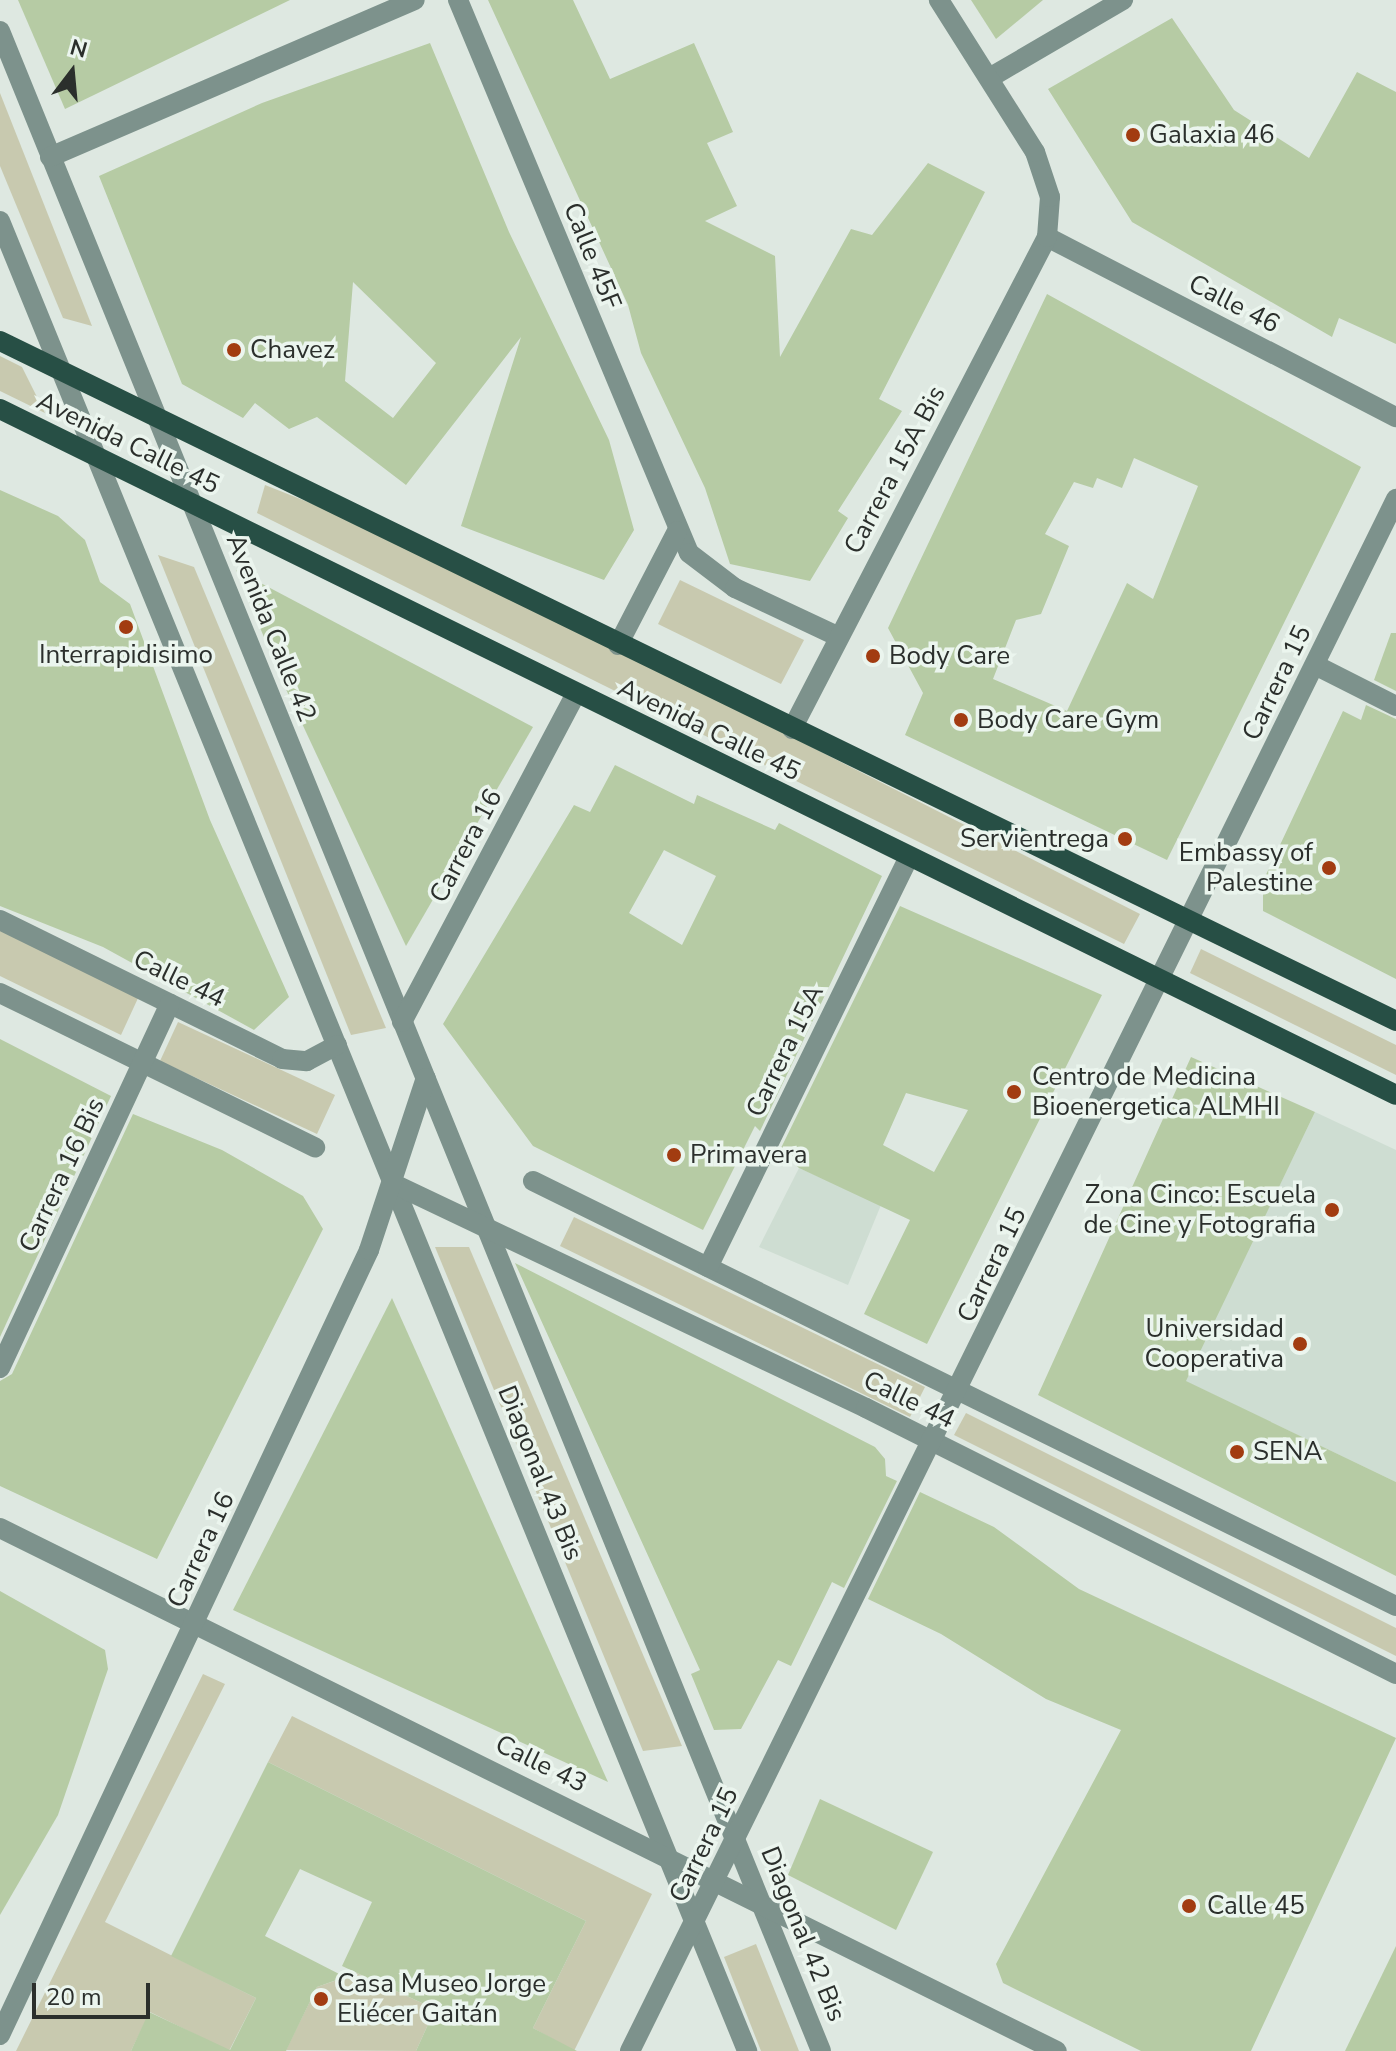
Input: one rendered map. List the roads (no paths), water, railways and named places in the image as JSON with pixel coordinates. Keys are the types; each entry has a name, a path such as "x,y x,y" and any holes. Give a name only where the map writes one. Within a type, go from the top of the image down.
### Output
{"main road":[{"name":"Avenida Calle 45","path":"0,341 618,645 1396,1021"},
{"name":"Avenida Calle 45","path":"0,409 1396,1095"}],"street":[{"path":"50,157 415,0"},
{"name":"Calle 45F","path":"458,0 677,531 708,573 837,636"},
{"path":"939,0 991,77 1035,152 1050,197 1047,237"},
{"path":"991,77 1123,0"},
{"name":"Avenida Calle 42","path":"0,31 402,1022"},
{"path":"0,221 100,458 337,1045"},
{"name":"Calle 46","path":"1047,237 1396,417"},
{"name":"Carrera 15A Bis","path":"792,729 837,636 1047,237"},
{"name":"Carrera 15","path":"630,2051 935,1442 1396,499"},
{"path":"618,645 677,531"},
{"path":"1315,665 1396,706"},
{"name":"Carrera 16","path":"402,1022 576,694"},
{"name":"Carrera 15A","path":"708,1267 909,857"},
{"name":"Calle 44","path":"0,920 282,1059 307,1061 337,1045"},
{"path":"0,993 315,1147"},
{"name":"Carrera 16 Bis","path":"0,1368 170,1004"},
{"name":"Diagonal 43 Bis","path":"402,1022 736,1836"},
{"name":"Diagonal 43 Bis","path":"337,1045 696,1921"},
{"name":"Carrera 16","path":"0,2035 369,1250 394,1184 426,1078"},
{"name":"Calle 44","path":"533,1181 1396,1606"},
{"name":"Calle 44","path":"394,1184 488,1226 935,1442 1396,1674"},
{"name":"Calle 43","path":"0,1528 669,1856 1057,2051"},
{"name":"Diagonal 42 Bis","path":"736,1836 821,2051"},
{"path":"696,1921 747,2051"}],"place":[{"name":"Galaxia 46","path":"1133,135"},
{"name":"Chavez","path":"234,350"},
{"name":"Interrapidisimo","path":"126,627"},
{"name":"Body Care","path":"873,656"},
{"name":"Body Care Gym","path":"961,720"},
{"name":"Servientrega","path":"1125,839"},
{"name":"Embassy of Palestine","path":"1329,868"},
{"name":"Centro de Medicina Bioenergetica ALMHI","path":"1014,1092"},
{"name":"Primavera","path":"674,1155"},
{"name":"Zona Cinco: Escuela de Cine y Fotografia","path":"1332,1210"},
{"name":"Universidad Cooperativa","path":"1300,1344"},
{"name":"SENA","path":"1237,1452"},
{"name":"Calle 45","path":"1189,1906"},
{"name":"Casa Museo Jorge Eliécer Gaitán","path":"321,1999"}]}
